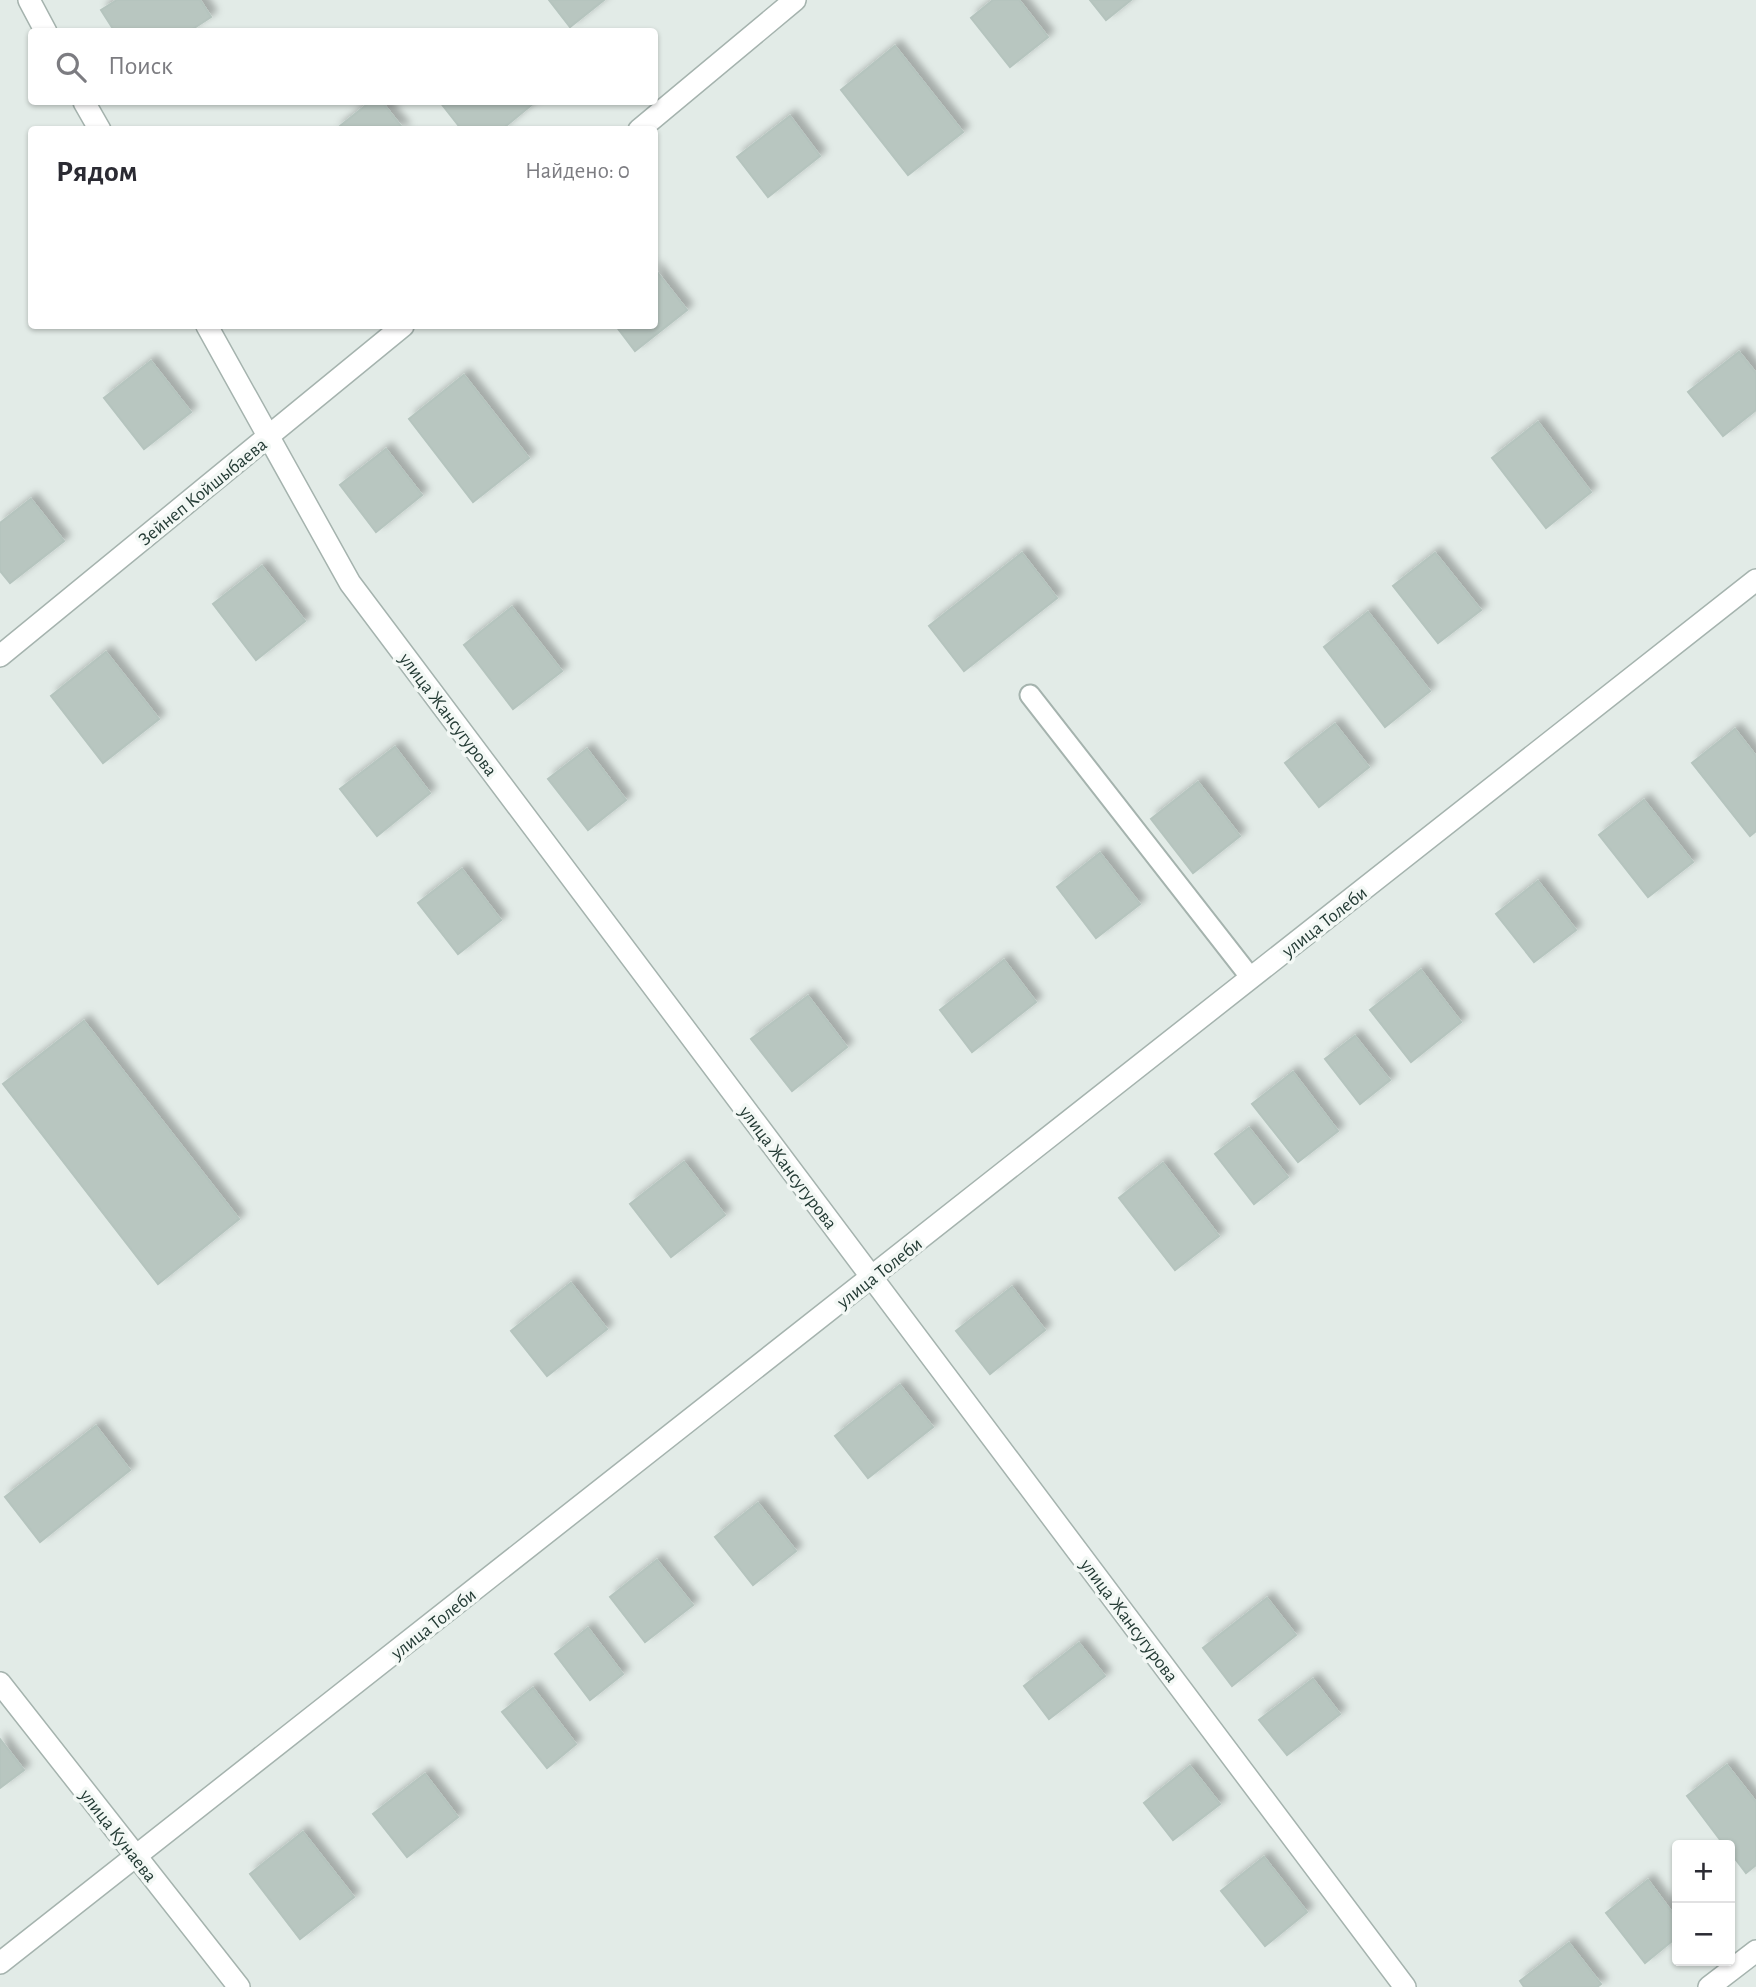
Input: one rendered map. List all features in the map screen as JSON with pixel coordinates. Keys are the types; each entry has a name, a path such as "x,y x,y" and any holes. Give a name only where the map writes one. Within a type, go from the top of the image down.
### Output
{"street":[{"path":"29,0 44,28"},
{"path":"644,126 795,0"},
{"path":"86,105 98,126"},
{"name":"улица Жансугурова","path":"209,329 351,583 1405,1987"},
{"name":"Зейнеп Койшыбаева","path":"0,656 399,329"},
{"name":"улица Толеби","path":"0,1963 1756,580"},
{"name":"улица Кунаева","path":"0,1683 240,1987"},
{"path":"1709,1987 1756,1951"}],"lane":[{"path":"1030,695 1251,978"}],"building":[{"path":"117,0 200,0 211,17 194,28 112,28 101,10"},
{"path":"549,0 604,0 570,27"},
{"path":"993,0 1019,0 1048,37 1010,67 971,18"},
{"path":"1090,0 1131,0 1106,20"},
{"path":"895,46 963,132 908,175 841,90"},
{"path":"366,105 384,105 401,126 340,126"},
{"path":"442,105 532,105 506,126 459,126"},
{"path":"790,116 820,156 768,197 737,157"},
{"path":"658,273 687,310 635,351 618,329 658,329"},
{"path":"1739,352 1756,373 1756,410 1723,436 1688,392"},
{"path":"151,361 191,412 144,449 104,398"},
{"path":"464,375 529,458 473,502 409,419"},
{"path":"1538,422 1591,492 1546,528 1492,458"},
{"path":"386,449 422,495 376,532 340,485"},
{"path":"31,499 64,541 10,583 0,571 0,523"},
{"path":"1022,553 1057,598 964,671 929,626"},
{"path":"1435,553 1481,610 1438,643 1393,586"},
{"path":"262,566 305,621 256,660 213,604"},
{"path":"512,607 562,671 513,709 464,645"},
{"path":"1368,612 1430,691 1385,727 1324,647"},
{"path":"106,652 159,719 103,763 51,696"},
{"path":"1335,724 1369,767 1319,807 1285,763"},
{"path":"1735,729 1756,756 1756,831 1750,836 1692,763"},
{"path":"395,747 430,793 377,836 340,789"},
{"path":"587,749 626,800 588,830 548,779"},
{"path":"1198,782 1240,836 1193,873 1151,819"},
{"path":"1644,800 1693,862 1648,897 1599,835"},
{"path":"1100,853 1140,904 1096,938 1057,887"},
{"path":"462,869 501,920 458,954 418,903"},
{"path":"1538,881 1576,930 1534,962 1496,914"},
{"path":"1004,960 1036,1002 972,1052 940,1010"},
{"path":"1421,970 1461,1022 1411,1062 1370,1010"},
{"path":"808,996 847,1047 792,1091 751,1039"},
{"path":"84,1021 239,1219 158,1284 3,1084"},
{"path":"1355,1036 1390,1080 1360,1104 1325,1059"},
{"path":"1293,1072 1338,1131 1298,1162 1252,1104"},
{"path":"1249,1128 1288,1177 1254,1204 1215,1154"},
{"path":"684,1162 725,1215 671,1257 630,1204"},
{"path":"1163,1163 1219,1236 1175,1270 1119,1198"},
{"path":"571,1283 607,1329 547,1376 511,1331"},
{"path":"1012,1287 1045,1330 990,1374 956,1331"},
{"path":"900,1385 933,1427 868,1478 835,1436"},
{"path":"96,1426 130,1470 40,1542 5,1497"},
{"path":"758,1503 796,1551 753,1585 715,1537"},
{"path":"657,1560 693,1605 645,1642 610,1597"},
{"path":"1267,1598 1296,1635 1232,1686 1203,1648"},
{"path":"588,1628 623,1674 590,1700 555,1654"},
{"path":"1079,1643 1105,1676 1049,1719 1024,1686"},
{"path":"1313,1679 1340,1714 1287,1755 1259,1720"},
{"path":"533,1688 576,1744 547,1768 502,1712"},
{"path":"0,1739 24,1770 0,1788"},
{"path":"1727,1765 1756,1802 1756,1865 1746,1873 1735,1859 1735,1840 1720,1840 1687,1796"},
{"path":"1190,1766 1220,1804 1173,1840 1144,1803"},
{"path":"425,1774 458,1817 407,1857 373,1814"},
{"path":"303,1832 354,1897 300,1939 250,1874"},
{"path":"1264,1857 1307,1912 1265,1946 1221,1891"},
{"path":"1648,1880 1672,1912 1672,1941 1645,1963 1606,1913"},
{"path":"1569,1943 1601,1984 1597,1987 1524,1987 1520,1981"}]}
